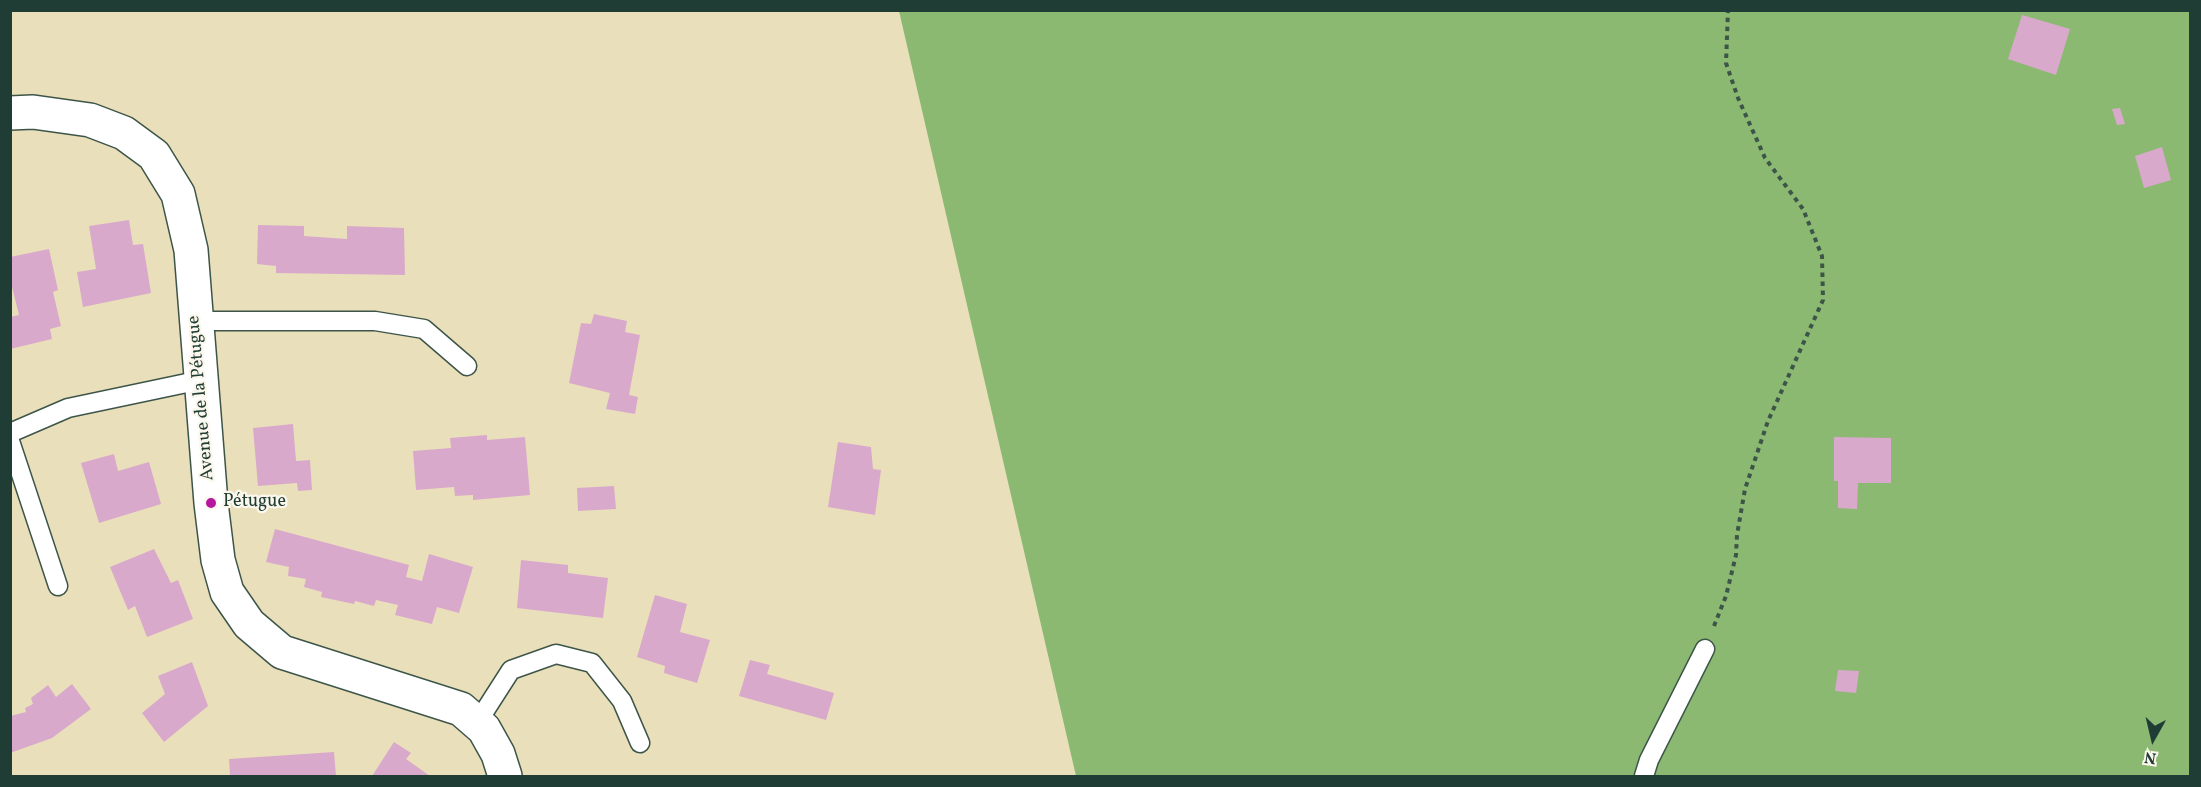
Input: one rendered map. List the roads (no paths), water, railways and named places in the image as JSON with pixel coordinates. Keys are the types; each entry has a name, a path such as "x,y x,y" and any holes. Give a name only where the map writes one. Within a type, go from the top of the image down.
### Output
{"street":[{"name":"Avenue de la Pétugue","path":"10,113 33,112 90,120 124,133 154,155 178,194 191,250 211,503 218,560 227,592 249,624 282,652 462,709 484,729 498,754 505,777"}],"lane":[{"path":"196,321 375,321 424,329 467,366"},
{"path":"10,433 68,408 201,380"},
{"path":"10,441 58,586"},
{"path":"1644,777 1649,760 1705,649"},
{"path":"477,723 511,670 556,654 592,663 622,701 640,743"}],"place":[{"name":"Pétugue","path":"211,503"}]}
